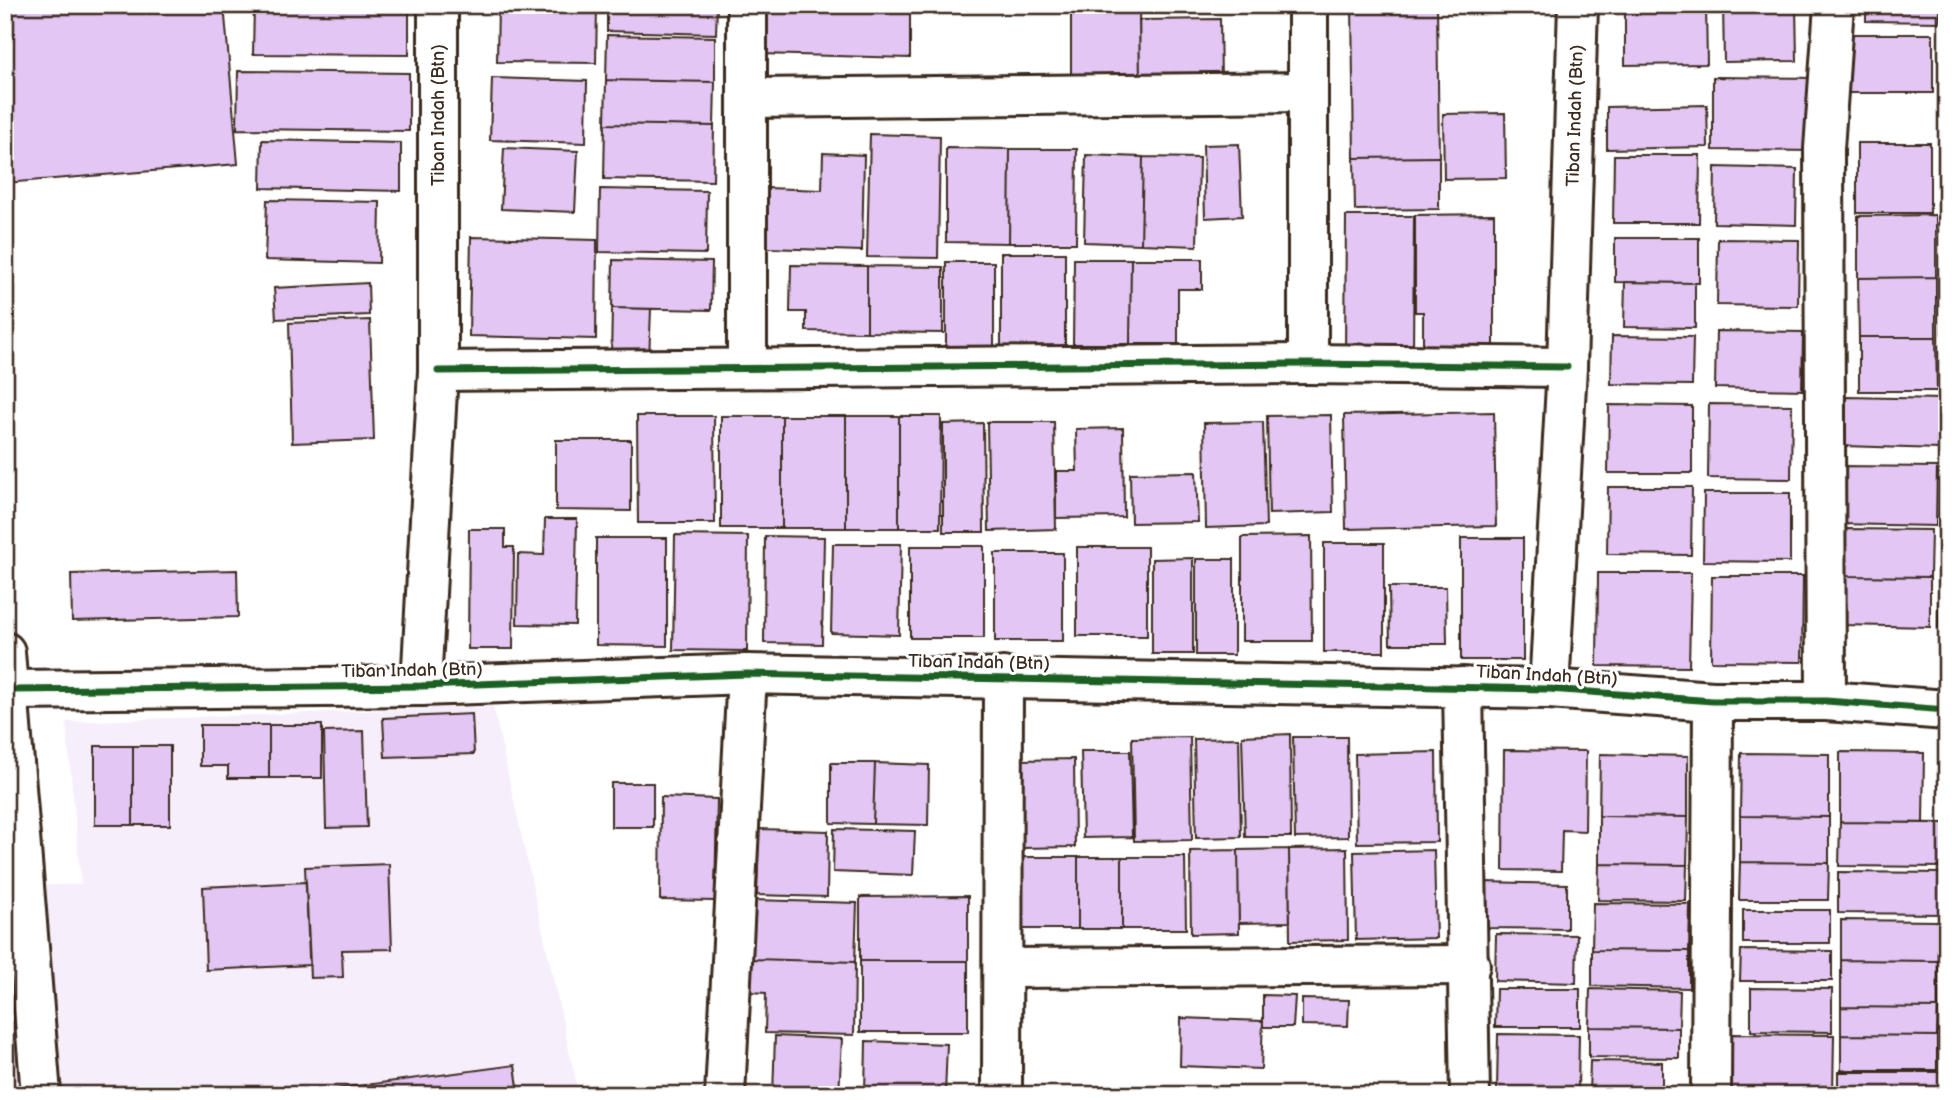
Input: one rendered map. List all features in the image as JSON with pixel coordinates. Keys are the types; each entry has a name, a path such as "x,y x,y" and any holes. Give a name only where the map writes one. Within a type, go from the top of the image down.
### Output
{"street":[{"name":"Tiban Indah (Btn)","path":"421,686 438,371 438,5"},
{"path":"747,5 747,367"},
{"path":"1308,5 1308,364"},
{"name":"Tiban Indah (Btn)","path":"1549,689 1567,367 1578,5"},
{"path":"1826,701 1824,149 1834,5"},
{"path":"747,98 1306,92"},
{"path":"438,371 1308,364 1567,367"},
{"path":"5,652 11,690 41,1095"},
{"name":"Tiban Indah (Btn)","path":"11,690 421,686 747,674 1549,689 1713,701 1826,701 1947,710"},
{"path":"725,1095 747,674"},
{"path":"1002,1095 1003,677"},
{"path":"1463,687 1470,965 1470,1095"},
{"path":"1711,1095 1713,701"},
{"path":"1003,968 1470,965"}],"shaded area":[{"path":"493,706 579,1095 5,1095 5,887 81,884 66,722"}],"building":[{"path":"5,5 224,5 238,164 5,183"},
{"path":"254,5 409,5 409,55 253,54"},
{"path":"498,5 597,5 596,63 497,62"},
{"path":"607,5 717,5 716,34 607,31"},
{"path":"761,5 910,5 910,58 760,54"},
{"path":"1071,5 1139,5 1140,81 1071,81"},
{"path":"1152,5 1241,5 1241,12 1152,12"},
{"path":"1352,5 1437,5 1439,157 1354,158"},
{"path":"1723,5 1796,5 1797,61 1724,62"},
{"path":"1866,5 1940,5 1940,22 1866,21"},
{"path":"1706,6 1707,64 1625,65 1625,7"},
{"path":"1220,19 1221,80 1140,81 1139,20"},
{"path":"1848,34 1933,34 1933,93 1848,93"},
{"path":"607,35 715,37 715,82 606,80"},
{"path":"238,71 409,73 409,131 237,129"},
{"path":"1713,77 1818,78 1817,151 1713,150"},
{"path":"492,78 587,81 586,143 490,140"},
{"path":"606,80 715,82 714,126 605,124"},
{"path":"1707,105 1708,147 1607,149 1607,107"},
{"path":"1505,113 1506,178 1444,179 1443,114"},
{"path":"605,124 714,126 713,181 604,179"},
{"path":"870,134 940,136 938,258 867,257"},
{"path":"262,140 401,143 401,191 261,188"},
{"path":"1857,143 1930,143 1930,213 1857,213"},
{"path":"1239,144 1242,216 1205,218 1203,145"},
{"path":"504,148 578,151 575,212 501,209"},
{"path":"946,148 1010,149 1009,243 946,242"},
{"path":"1010,149 1077,149 1076,243 1009,243"},
{"path":"823,153 864,155 862,251 766,248 767,188 822,190"},
{"path":"1086,155 1143,157 1141,244 1084,242"},
{"path":"1614,155 1700,155 1699,223 1613,223"},
{"path":"1143,157 1199,158 1197,246 1141,244"},
{"path":"1439,157 1439,209 1355,210 1354,158"},
{"path":"1715,167 1797,169 1796,225 1714,223"},
{"path":"600,189 707,191 706,254 599,252"},
{"path":"267,200 380,202 379,263 265,260"},
{"path":"1494,214 1494,355 1423,355 1423,312 1415,312 1415,215"},
{"path":"1936,215 1936,277 1858,278 1858,216"},
{"path":"1346,216 1414,216 1413,355 1345,354"},
{"path":"1942,220 1947,220 1947,278 1942,278"},
{"path":"471,237 597,240 596,339 469,336"},
{"path":"1615,238 1699,238 1699,283 1615,282"},
{"path":"1718,239 1799,240 1798,306 1717,305"},
{"path":"1001,253 1065,253 1065,351 1001,351"},
{"path":"1074,259 1131,259 1130,344 1073,344"},
{"path":"1131,259 1202,259 1202,289 1178,289 1178,344 1130,344"},
{"path":"613,260 712,262 711,310 612,308"},
{"path":"946,262 994,262 994,354 946,354"},
{"path":"791,265 867,266 867,332 806,331 806,312 790,312"},
{"path":"867,266 943,267 943,333 867,332"},
{"path":"1936,277 1936,337 1859,337 1858,278"},
{"path":"1625,282 1695,283 1695,328 1624,327"},
{"path":"368,283 369,315 276,319 274,288"},
{"path":"1944,286 1947,286 1947,334 1942,334"},
{"path":"612,308 651,309 649,360 611,359"},
{"path":"370,320 374,440 292,443 289,323"},
{"path":"1716,331 1803,332 1802,390 1715,388"},
{"path":"1612,336 1693,337 1692,385 1611,384"},
{"path":"1859,337 1936,337 1937,391 1859,391"},
{"path":"1846,397 1941,399 1939,449 1845,446"},
{"path":"1709,404 1792,405 1791,479 1708,478"},
{"path":"1609,405 1692,406 1692,473 1608,473"},
{"path":"1494,412 1496,526 1346,529 1344,415"},
{"path":"1331,415 1333,512 1269,514 1267,416"},
{"path":"637,416 714,416 715,523 638,523"},
{"path":"721,416 782,416 782,528 721,528"},
{"path":"782,416 846,416 846,528 782,528"},
{"path":"846,416 899,416 899,528 846,528"},
{"path":"899,416 941,416 940,528 899,528"},
{"path":"987,422 1054,422 1056,529 989,531"},
{"path":"1263,422 1266,526 1206,528 1204,423"},
{"path":"983,423 984,532 943,532 943,424"},
{"path":"1123,428 1124,517 1056,518 1056,471 1077,471 1076,429"},
{"path":"556,440 631,440 631,511 556,510"},
{"path":"1838,466 1937,467 1936,526 1837,524"},
{"path":"1196,472 1198,522 1131,523 1130,473"},
{"path":"1608,487 1692,487 1691,555 1607,554"},
{"path":"1704,493 1790,493 1790,562 1703,561"},
{"path":"1943,517 1947,517 1947,582 1941,582"},
{"path":"545,519 577,519 575,625 517,624 518,554 544,555"},
{"path":"469,529 505,529 505,547 514,547 513,649 468,649"},
{"path":"1846,529 1931,530 1930,577 1845,576"},
{"path":"675,535 748,536 747,651 673,650"},
{"path":"765,536 824,537 822,644 764,643"},
{"path":"1311,536 1312,641 1242,641 1242,537"},
{"path":"596,538 667,538 667,646 596,645"},
{"path":"1461,538 1523,538 1523,660 1461,660"},
{"path":"1324,543 1384,543 1384,652 1324,652"},
{"path":"833,544 901,544 899,635 831,633"},
{"path":"910,546 984,546 984,638 910,638"},
{"path":"1077,547 1147,547 1147,636 1077,636"},
{"path":"995,553 1063,553 1063,641 995,641"},
{"path":"1193,558 1193,654 1152,654 1152,559"},
{"path":"1196,559 1234,559 1234,655 1196,655"},
{"path":"237,570 238,617 72,621 71,574"},
{"path":"1598,573 1691,573 1689,667 1597,666"},
{"path":"1712,576 1803,576 1802,662 1711,661"},
{"path":"1845,576 1930,577 1930,627 1844,625"},
{"path":"1389,587 1446,587 1447,644 1390,644"},
{"path":"1939,589 1947,589 1947,628 1938,627"},
{"path":"472,714 474,754 385,757 383,718"},
{"path":"200,725 269,725 269,778 228,778 228,766 200,766"},
{"path":"269,725 322,725 322,778 269,778"},
{"path":"364,731 367,827 326,828 324,732"},
{"path":"1290,734 1291,837 1245,837 1242,736"},
{"path":"1190,737 1192,840 1134,841 1132,738"},
{"path":"1293,737 1347,737 1348,837 1295,838"},
{"path":"1239,738 1241,837 1196,838 1194,739"},
{"path":"95,746 133,746 133,825 95,825"},
{"path":"133,746 170,746 170,825 133,825"},
{"path":"1504,750 1586,751 1585,831 1562,830 1561,871 1503,870"},
{"path":"1081,751 1130,751 1132,837 1083,838"},
{"path":"1436,752 1437,842 1357,843 1355,754"},
{"path":"1840,752 1924,753 1923,823 1840,822"},
{"path":"1741,753 1829,754 1829,817 1740,816"},
{"path":"1600,754 1688,756 1688,817 1599,816"},
{"path":"1074,759 1075,847 1022,848 1021,760"},
{"path":"831,763 875,763 873,824 831,823"},
{"path":"875,763 929,765 928,825 873,824"},
{"path":"611,783 653,783 653,827 611,827"},
{"path":"661,797 717,799 715,901 660,900"},
{"path":"1599,816 1688,817 1687,865 1599,864"},
{"path":"1740,816 1829,817 1829,863 1740,862"},
{"path":"1840,822 1944,823 1944,867 1839,866"},
{"path":"759,829 828,831 827,897 757,895"},
{"path":"834,829 915,831 913,875 833,872"},
{"path":"1347,848 1348,940 1290,941 1289,849"},
{"path":"1289,849 1290,922 1239,923 1238,850"},
{"path":"1238,850 1239,933 1191,934 1190,851"},
{"path":"1434,850 1436,938 1356,940 1354,852"},
{"path":"1017,857 1078,857 1078,929 1017,929"},
{"path":"1078,857 1122,857 1122,929 1078,929"},
{"path":"1122,857 1185,857 1186,929 1122,929"},
{"path":"1740,862 1829,863 1828,900 1739,900"},
{"path":"389,864 392,949 342,950 343,977 310,978 305,867"},
{"path":"1599,864 1687,865 1686,901 1598,900"},
{"path":"1838,872 1944,873 1943,914 1838,913"},
{"path":"306,882 310,965 206,970 203,887"},
{"path":"1486,882 1567,884 1567,929 1486,928"},
{"path":"968,896 968,961 860,961 860,897"},
{"path":"751,900 857,903 855,962 750,959"},
{"path":"1593,903 1690,904 1689,951 1592,950"},
{"path":"1743,910 1830,910 1830,943 1743,943"},
{"path":"1841,920 1938,921 1938,961 1841,960"},
{"path":"1496,934 1577,935 1576,983 1495,981"},
{"path":"1592,950 1689,951 1689,988 1592,986"},
{"path":"1741,950 1832,951 1832,981 1740,981"},
{"path":"750,959 855,962 854,1035 765,1033 766,993 749,992"},
{"path":"1841,960 1938,961 1938,1008 1841,1007"},
{"path":"860,961 968,961 968,1032 860,1032"},
{"path":"1751,988 1832,989 1832,1032 1751,1031"},
{"path":"1496,989 1580,989 1580,1027 1495,1027"},
{"path":"1590,989 1680,991 1679,1028 1589,1027"},
{"path":"1263,995 1295,996 1293,1027 1263,1027"},
{"path":"1302,999 1349,1000 1348,1026 1302,1025"},
{"path":"1841,1007 1938,1008 1937,1036 1841,1035"},
{"path":"1181,1018 1263,1021 1261,1069 1180,1066"},
{"path":"1589,1027 1679,1028 1679,1058 1589,1057"},
{"path":"1498,1034 1579,1035 1578,1092 1497,1091"},
{"path":"1730,1034 1834,1035 1833,1095 1730,1095"},
{"path":"1841,1035 1937,1036 1937,1070 1841,1070"},
{"path":"775,1036 842,1039 839,1095 773,1095"},
{"path":"866,1041 947,1044 945,1095 865,1095"},
{"path":"1590,1061 1662,1062 1662,1095 1589,1095"},
{"path":"515,1065 519,1095 290,1095"},
{"path":"1838,1072 1945,1072 1944,1095 1838,1095"}],"cycle path":[{"path":"438,371 1308,364 1567,367"},
{"path":"11,690 421,686 747,674 1549,689 1713,701 1826,701 1947,710"}]}
